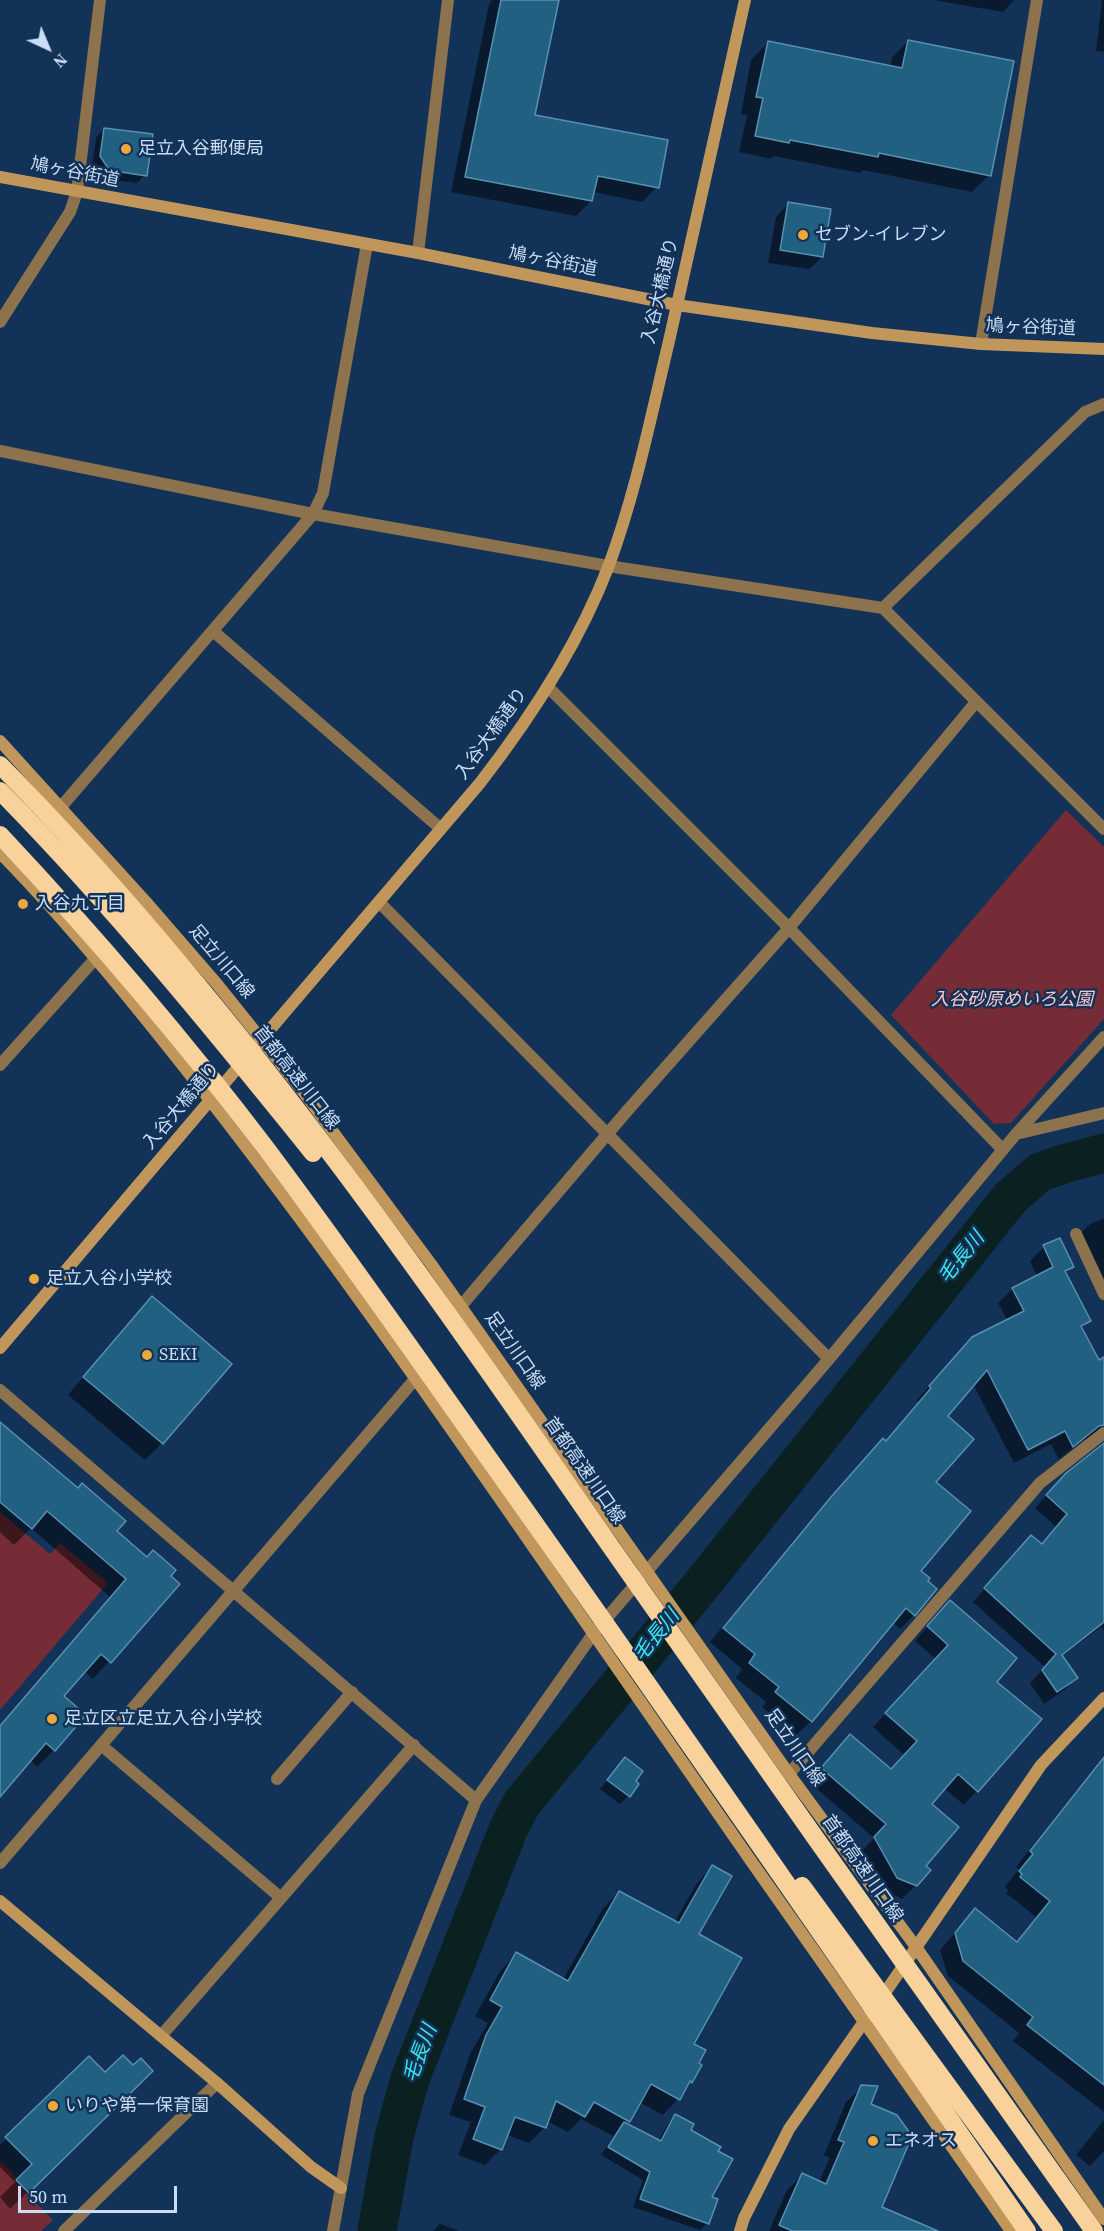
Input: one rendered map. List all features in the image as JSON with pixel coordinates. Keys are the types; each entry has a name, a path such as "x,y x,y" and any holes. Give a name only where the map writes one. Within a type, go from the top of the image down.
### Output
{"highway":[{"name":"首都高速川口線","path":"0,765 67,833 156,936 266,1071 386,1229 517,1411 766,1770 1094,2231"},
{"path":"0,791 54,846 194,1008 370,1223 517,1411"},
{"path":"0,835 60,899 149,1003 264,1146 392,1322 683,1733 1027,2231"},
{"path":"683,1733 829,1920 909,2034 1054,2231"}],"main road":[{"name":"入谷大橋通り","path":"0,1348 441,829 515,738 548,687 581,626 608,566 629,506 677,305 745,0"},
{"name":"鳩ヶ谷街道","path":"0,177 418,253 677,305 791,322 981,344 1104,349"},
{"name":"足立川口線","path":"0,741 146,902 302,1090 460,1306 789,1774 916,1947 1104,2219"},
{"path":"0,853 95,958 210,1100 308,1228 416,1378 1011,2231"},
{"path":"740,2231 744,2218 789,2129 1041,1765 1104,1698"},
{"path":"0,1901 217,2083 312,2167 341,2188"}],"street":[{"path":"0,322 70,212 77,192 100,0"},
{"path":"418,253 448,0"},
{"path":"981,344 1037,0"},
{"path":"61,807 313,514 323,492 367,244"},
{"path":"883,608 1085,412 1104,404"},
{"path":"0,451 313,514 608,566 883,608 1104,829"},
{"path":"213,631 441,829"},
{"path":"548,687 789,928 1003,1150"},
{"path":"460,1306 607,1134 789,928 976,702"},
{"path":"379,902 829,1359"},
{"path":"0,1065 95,958"},
{"path":"333,2231 358,2094 476,1800 593,1634 829,1359 1016,1134 1104,1037"},
{"path":"1016,1134 1104,1113"},
{"path":"1076,1234 1104,1294"},
{"path":"0,1863 416,1378"},
{"path":"0,1390 235,1590 476,1800"},
{"path":"789,1774 1040,1483 1104,1433"},
{"path":"277,1779 352,1692"},
{"path":"161,2036 414,1745"},
{"path":"101,1746 281,1898"},
{"path":"64,2231 217,2083"}],"green space":[{"name":"入谷砂原めいろ公園","path":"1066,810 1104,847 1104,1019 1011,1123 994,1124 891,1015"},
{"path":"0,1512 50,1554 60,1543 108,1583 0,1710"},
{"path":"0,2161 16,2177 14,2180 53,2220 41,2231 0,2231"}],"building":[{"path":"501,0 559,0 535,115 668,140 659,188 598,176 592,201 465,177"},
{"path":"908,40 1014,61 991,176 879,153 878,157 790,140 789,143 755,136 763,98 756,97 768,41 902,68"},
{"path":"104,128 153,134 147,176 108,168 100,156"},
{"path":"788,202 831,209 823,257 780,250"},
{"path":"1060,1238 1074,1267 1065,1271 1091,1321 1081,1326 1099,1360 1104,1357 1104,1425 1099,1426 1073,1447 1065,1431 1028,1450 987,1370 948,1416 974,1439 936,1482 971,1511 921,1571 930,1578 928,1581 937,1589 915,1616 906,1608 812,1722 775,1692 779,1687 749,1663 755,1654 723,1628 831,1497 883,1438 886,1441 931,1388 929,1386 972,1337 1024,1311 1012,1288 1053,1267 1043,1245"},
{"path":"152,1296 232,1364 163,1444 83,1377"},
{"path":"0,1422 78,1488 82,1483 126,1521 117,1531 147,1557 153,1550 176,1570 171,1576 180,1584 111,1663 101,1654 64,1696 86,1715 55,1751 46,1743 0,1797 0,1726 126,1579 47,1511 32,1529 0,1502"},
{"path":"1104,1443 1104,1622 1062,1655 1078,1678 1057,1692 1042,1670 1056,1654 984,1588 1031,1535 1042,1544 1067,1514 1046,1495 1066,1473"},
{"path":"950,1600 1017,1658 997,1682 1042,1719 978,1792 958,1774 932,1804 959,1827 926,1866 931,1870 917,1886 897,1878 874,1837 886,1824 821,1768 850,1734 891,1769 917,1741 885,1713 948,1645 927,1626"},
{"path":"625,1757 643,1771 636,1781 639,1784 630,1797 607,1780"},
{"path":"1104,1757 1104,2085 1027,2025 1033,2017 963,1961 955,1933 975,1908 1017,1942 1050,1901 1020,1877 1022,1874 1019,1871 1033,1854 1030,1851"},
{"path":"712,1865 732,1876 699,1934 742,1958 694,2044 706,2050 699,2063 702,2065 680,2100 651,2084 630,2122 594,2102 585,2117 556,2101 546,2128 515,2117 502,2150 473,2139 485,2107 464,2099 486,2035 502,2007 490,2000 516,1952 568,1981 619,1891 679,1923"},
{"path":"123,2055 133,2065 141,2058 153,2071 29,2193 16,2180 32,2164 5,2137 89,2056 105,2072"},
{"path":"861,2085 878,2086 871,2104 897,2115 912,2136 882,2207 938,2231 792,2231 779,2225 802,2173 826,2184 844,2142 838,2140"},
{"path":"675,2114 694,2124 691,2130 721,2147 718,2151 733,2159 712,2197 718,2199 709,2224 640,2199 650,2172 608,2147 624,2122 661,2141"}],"waterway":[{"name":"毛長川","path":"377,2231 394,2137 410,2079 508,1830 522,1803 703,1583 1011,1197 1040,1172 1104,1153"}],"place":[{"name":"足立入谷郵便局","path":"126,149"},
{"name":"セブン-イレブン","path":"803,235"},
{"name":"入谷九丁目","path":"23,904"},
{"name":"足立入谷小学校","path":"34,1279"},
{"name":"SEKI","path":"147,1355"},
{"name":"足立区立足立入谷小学校","path":"52,1719"},
{"name":"いりや第一保育園","path":"53,2106"},
{"name":"エネオス","path":"873,2141"}]}
